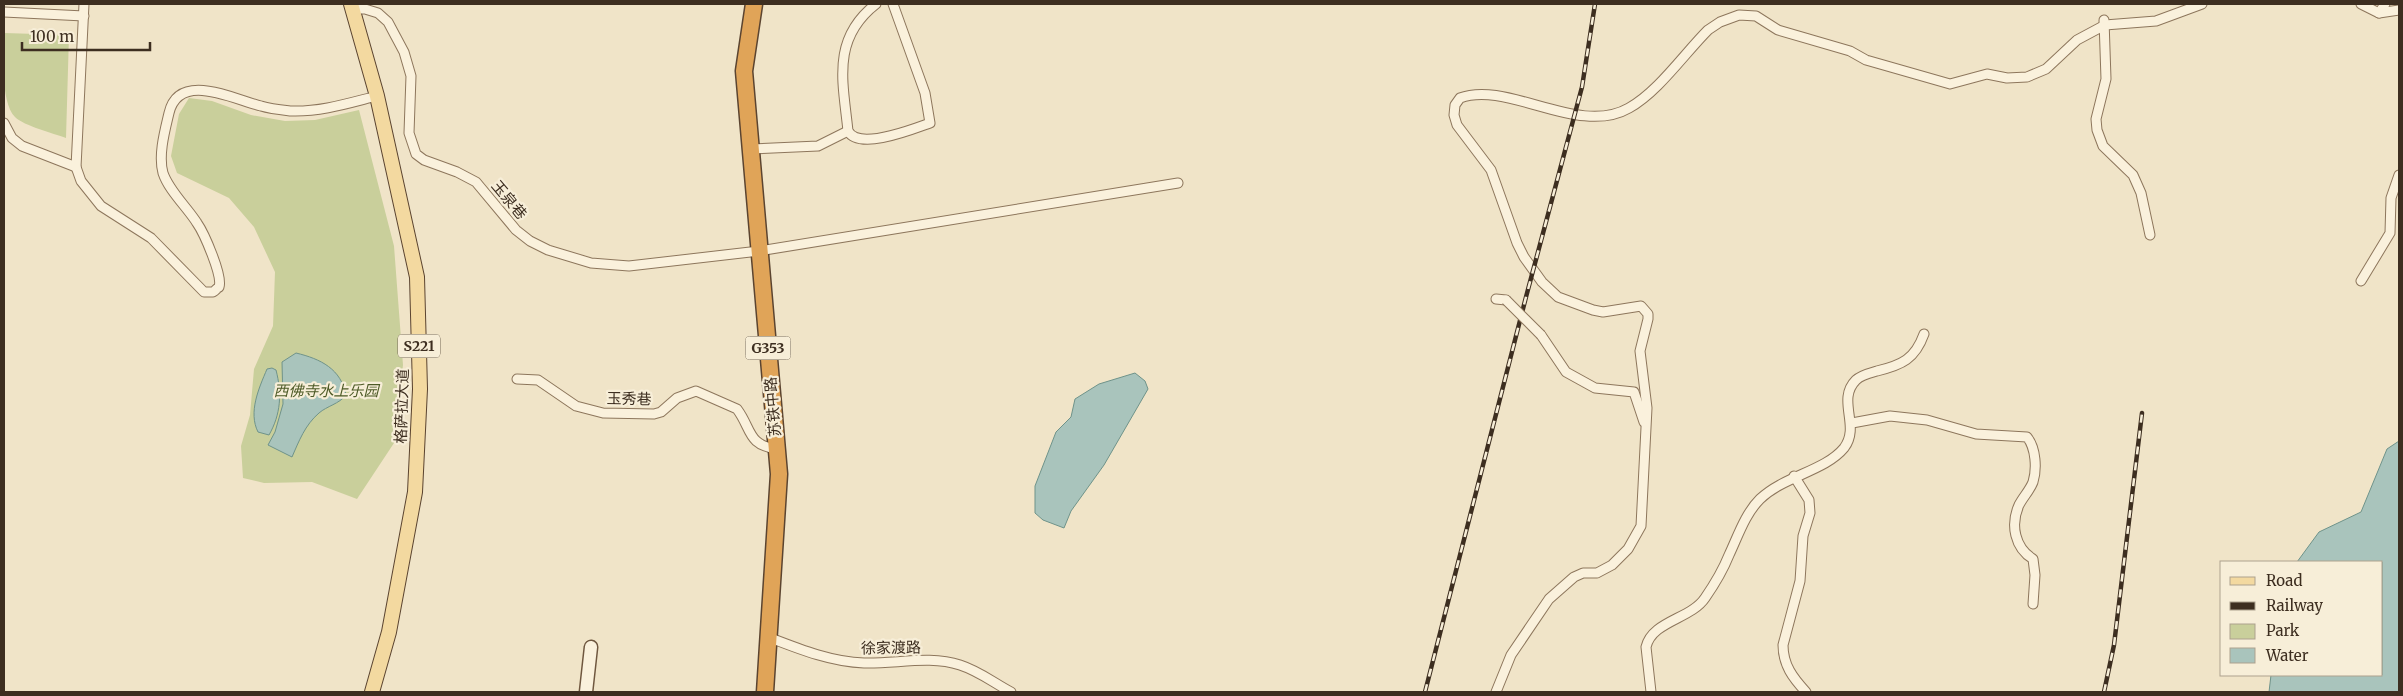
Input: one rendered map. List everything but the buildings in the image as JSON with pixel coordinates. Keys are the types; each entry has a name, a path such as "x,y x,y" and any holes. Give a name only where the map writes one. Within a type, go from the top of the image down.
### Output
{"highway":[{"name":"苏铁中路","path":"754,4 744,71 779,474 765,692"}],"main road":[{"name":"格萨拉大道","path":"351,6 377,96 417,277 420,390 414,492 389,632 372,692"}],"street":[{"path":"84,4 76,167 81,181 101,206 151,238 204,292 213,292 218,287 219,279 211,252 198,224 170,186 163,172 162,154 169,111 174,100 184,92 209,91 262,107 291,111 320,110 377,96"},
{"path":"876,4 863,14 850,32 841,70 848,131 851,136 866,140 905,132 930,123 925,93 893,4"},
{"path":"1496,692 1511,655 1549,599 1574,577 1583,573 1597,573 1612,565 1638,534 1643,518 1647,432 1646,390 1640,351 1648,326 1648,314 1641,306 1603,312 1577,306 1558,297 1542,282 1524,257 1517,242 1491,170 1457,125 1454,115 1455,105 1460,98 1479,94 1563,112 1601,117 1614,114 1640,100 1708,30 1720,22 1739,15 1756,16 1778,30 1850,51 1866,60 1950,84 1986,74 2016,78 2036,74 2077,40 2105,22 2156,21 2202,4"},
{"path":"2361,4 2379,13 2399,10"},
{"path":"2379,13 2385,4"},
{"name":"玉泉巷","path":"351,6 378,13 388,22 404,52 411,76 409,133 416,154 424,160 458,172 476,182 516,230 530,241 565,256 609,266 629,266 759,251 1178,183"},
{"path":"4,12 84,16"},
{"path":"2105,22 2106,79 2096,119 2097,130 2103,146 2133,175 2141,193 2150,235"},
{"path":"4,123 12,138 22,146 76,167"},
{"path":"750,149 818,146 848,131"},
{"path":"2361,281 2390,233 2391,198 2399,175"},
{"path":"1501,300 1541,335 1557,362 1566,372 1595,388 1634,392 1639,401 1647,432"},
{"path":"1651,692 1647,642 1662,627 1697,608 1729,557 1738,533 1753,508 1772,489 1794,476 1819,466 1844,448 1849,439 1852,423 1847,405 1847,395 1858,378 1905,361 1914,355 1924,334"},
{"name":"玉秀巷","path":"517,379 538,380 576,406 603,413 654,414 689,392 702,393 713,400 737,409 754,440 760,446 776,449"},
{"path":"1852,423 1890,416 1927,420 1976,434 2027,437 2033,452 2034,474 2033,483 2018,506 2016,537 2019,549 2033,559 2035,575 2033,604"},
{"path":"1794,476 1809,500 1810,513 1803,536 1800,581 1782,645 1783,654 1790,672 1806,692"},
{"name":"徐家渡路","path":"768,637 814,654 838,660 864,663 932,661 959,664 976,671 1011,692"},
{"path":"586,692 591,647"}],"green space":[{"path":"4,33 69,35 66,138 19,120 10,110 4,77"},
{"name":"西佛寺水上乐园","path":"189,98 212,101 251,115 285,121 315,120 359,110 394,246 403,365 394,443 357,499 312,482 264,483 243,478 241,446 250,415 254,369 273,326 275,272 254,227 229,198 177,173 171,156 179,114"}],"water":[{"path":"296,353 314,358 328,366 340,378 346,395 314,418 303,434 292,457 268,445 275,432 283,404 282,362"},
{"path":"272,368 276,370 280,395 276,419 269,435 258,432 255,424 254,408 267,369"},
{"path":"1135,373 1145,381 1148,389 1104,465 1071,511 1064,528 1043,520 1035,513 1035,486 1056,432 1071,417 1075,399 1099,384"},
{"path":"2399,441 2399,692 2269,692 2271,676 2383,676 2383,561 2298,561 2319,532 2361,512 2387,449"}],"railway":[{"path":"1425,692 1582,87 1595,4"},
{"path":"2104,692 2114,645 2142,413"}]}
